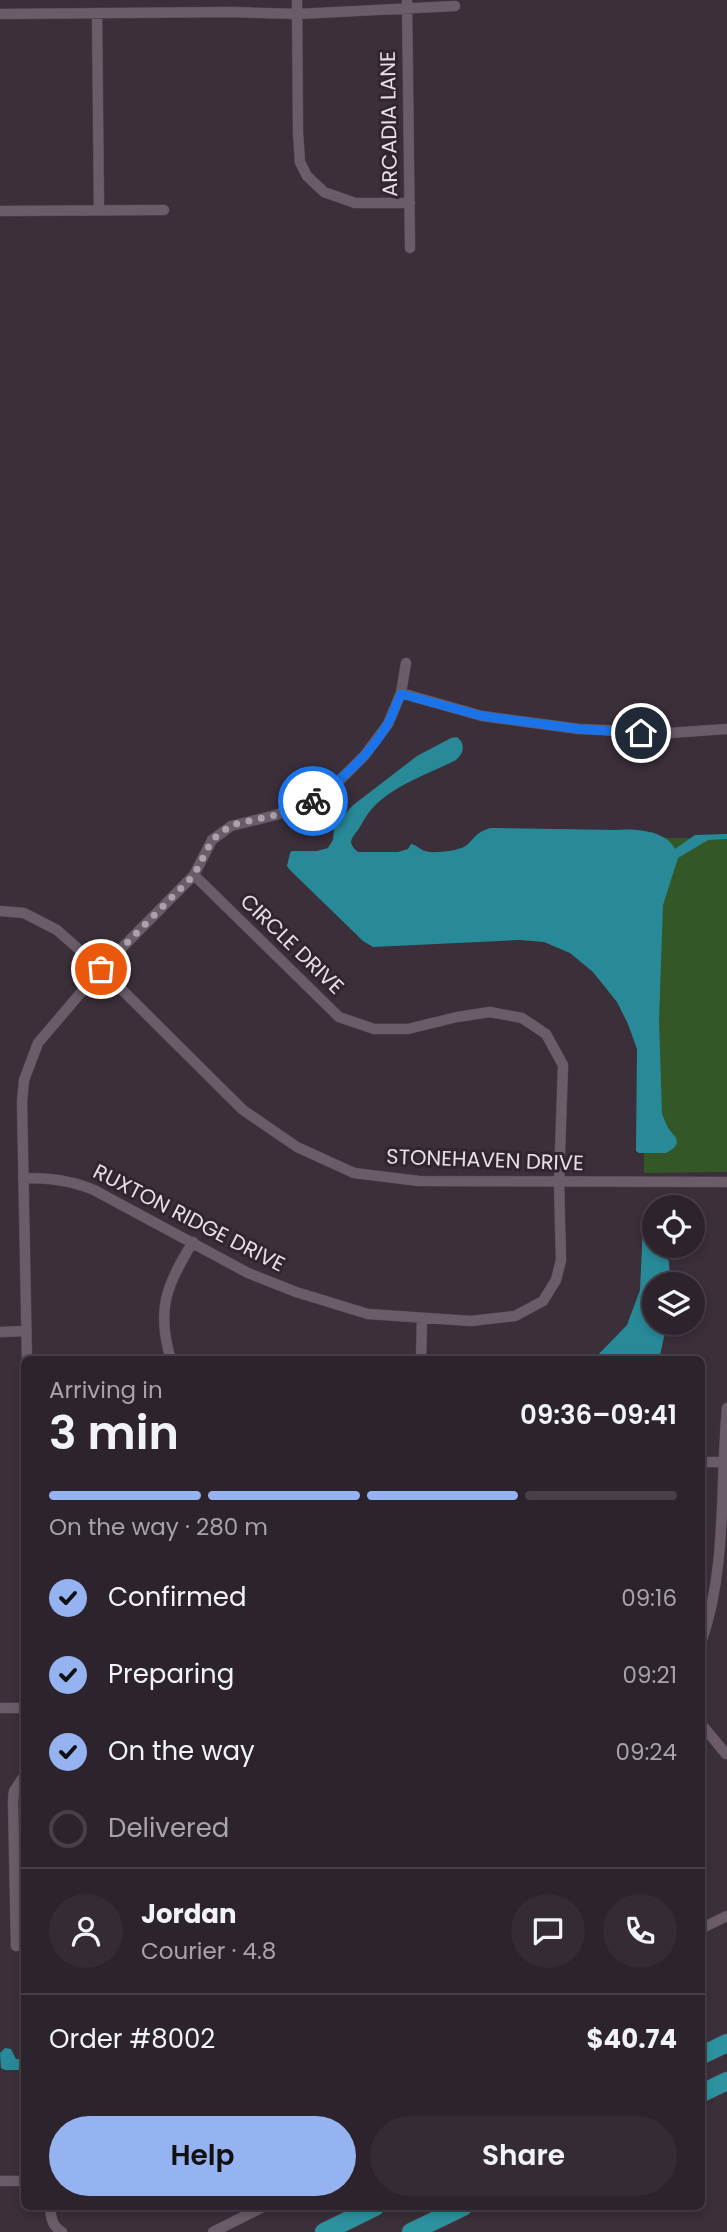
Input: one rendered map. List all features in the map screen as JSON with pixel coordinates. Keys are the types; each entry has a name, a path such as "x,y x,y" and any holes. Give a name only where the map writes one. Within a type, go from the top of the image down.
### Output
{"highway":[{"path":"705,2054 727,2043"},
{"path":"705,2092 727,2081"},
{"path":"324,2232 369,2210"},
{"path":"411,2232 458,2210"}],"street":[{"path":"45,0 45,13"},
{"path":"159,0 159,13"},
{"path":"230,0 230,12"},
{"path":"297,0 298,134 300,162 307,176 324,192 355,204 410,203"},
{"path":"0,14 298,14 407,4 456,6"},
{"name":"ARCADIA LANE","path":"407,4 410,248"},
{"path":"97,13 99,210"},
{"path":"0,211 164,210"},
{"path":"27,1356 22,1101 24,1080 38,1043 101,969 194,875 212,840 231,825 276,815 313,802 365,755 388,724 401,694 406,663"},
{"path":"401,694 482,716 579,729 669,733 727,729"},
{"name":"CIRCLE DRIVE","path":"194,875 339,1017 374,1029 408,1029 491,1012 522,1018 546,1034 563,1065 559,1182"},
{"name":"STONEHAVEN DRIVE","path":"0,911 24,913 57,930 101,969 243,1110 297,1147 354,1173 419,1181 727,1182"},
{"name":"RUXTON RIDGE DRIVE","path":"23,1178 73,1181 248,1273 296,1292 368,1314 471,1321 515,1316 542,1301 556,1280 561,1260 559,1182"},
{"path":"170,1356 163,1336 163,1306 173,1273 193,1242"},
{"path":"421,1356 422,1318"},
{"path":"0,1332 26,1331"},
{"path":"705,1632 720,1582 723,1557 727,1408"},
{"path":"705,1462 725,1462"},
{"path":"0,1708 21,1708"},
{"path":"705,1729 726,1754"},
{"path":"16,1945 19,1902 13,1801 14,1791 21,1780"},
{"path":"705,1927 727,1916"},
{"path":"0,2181 21,2181"},
{"path":"50,2210 56,2228 62,2232"},
{"path":"213,2232 257,2210"}],"green space":[{"path":"475,838 727,838 727,1172 644,1173 644,932"}],"water":[{"path":"457,737 463,748 456,760 399,787 370,811 351,841 358,852 398,852 408,849 411,844 429,852 450,851 464,847 478,834 491,828 632,829 657,834 675,849 695,835 727,834 727,839 708,840 678,858 663,905 659,1021 662,1114 677,1143 666,1153 636,1151 637,1049 617,1002 593,972 570,953 544,942 520,940 373,947 363,941 287,866 292,851 328,848 333,840 334,827 352,806 417,756"},
{"path":"642,1247 642,1258 667,1258 669,1262 669,1272 642,1272 642,1335 664,1335 660,1356 597,1356 627,1325 640,1290"},
{"path":"5,2048 11,2049 16,2059 21,2058 21,2070 1,2068 0,2053"}],"way so far":[{"path":"101,969 194,875 212,840 231,825 276,815 313,801"}],"route":[{"path":"313,801 365,755 388,724 401,694 482,716 579,729 641,733"}]}
